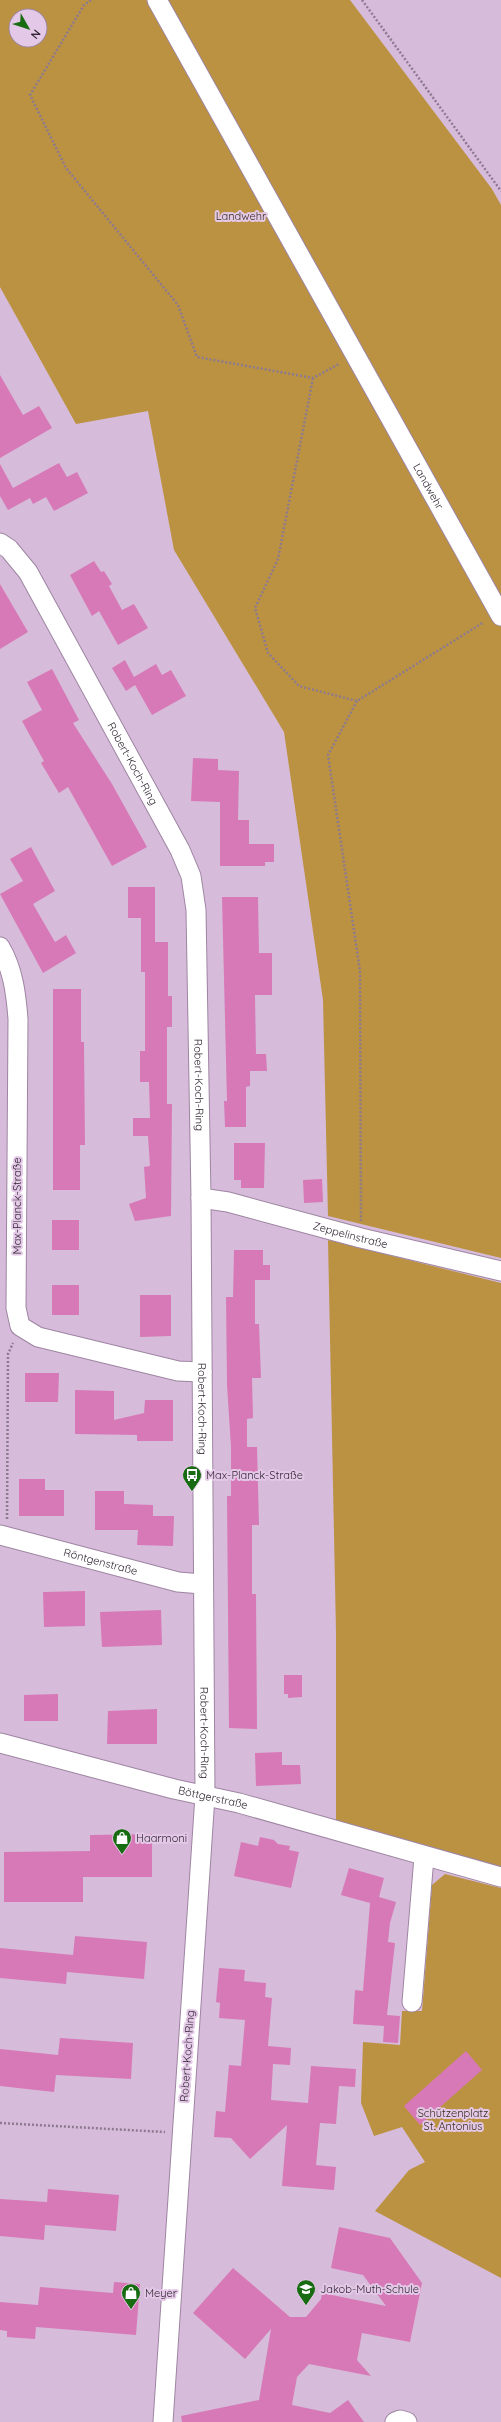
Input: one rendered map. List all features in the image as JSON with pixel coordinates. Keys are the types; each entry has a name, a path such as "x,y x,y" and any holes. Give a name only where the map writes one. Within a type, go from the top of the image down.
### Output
{"street":[{"name":"Landwehr","path":"157,0 500,615"},
{"name":"Robert-Koch-Ring","path":"0,543 9,549 28,572 180,850 191,876 196,910 201,1198 202,1584 205,1796 163,2422"},
{"name":"Max-Planck-Straße","path":"0,947 12,973 18,1019 16,1308 20,1326"},
{"name":"Zeppelinstraße","path":"201,1198 228,1202 361,1238 501,1271"},
{"path":"20,1326 38,1337 178,1371 202,1372"},
{"name":"Röntgenstraße","path":"1,1535 178,1582 202,1584"},
{"name":"Böttgerstraße","path":"0,1743 239,1804 501,1878"},
{"path":"412,2002 424,1857"},
{"path":"395,2422 400,2420 407,2422"}],"path":[{"path":"91,0 84,5 30,95 66,168 178,305 197,357 313,378 356,355"},
{"path":"362,0 501,191"},
{"path":"313,378 278,559 255,608 268,653 299,686 357,701"},
{"path":"361,1238 360,970 328,755 357,701 500,615"},
{"path":"1,1535 7,1520 8,1354 20,1326"},
{"path":"0,2123 182,2133"}],"green space":[{"name":"Landwehr","path":"0,0 350,0 492,189 501,205 501,1258 328,1216 323,1000 284,732 174,550 148,411 76,424 0,287"},
{"path":"328,1240 501,1283 501,1868 336,1825 336,1632"},
{"name":"Schützenplatz St. Antonius","path":"445,1874 501,1888 501,2278 375,2211 409,2170 425,2162 402,2127 374,2136 361,2103 363,2042 400,2045 402,2011 422,2011 432,1885"}],"building":[{"path":"0,375 23,415 39,406 52,428 0,458"},
{"path":"59,463 67,477 77,472 88,493 54,511 46,497 33,504 30,498 8,510 0,496 0,464 13,488"},
{"path":"94,561 101,572 104,571 112,584 109,586 122,610 134,604 148,628 118,645 99,611 92,616 70,575"},
{"path":"0,584 28,632 0,649"},
{"path":"125,660 134,677 156,664 162,675 171,670 186,696 152,715 135,685 126,691 112,668"},
{"path":"52,669 79,720 73,723 112,784 147,847 112,866 68,787 59,793 41,763 44,761 22,721 42,710 27,682"},
{"path":"193,758 218,759 218,770 239,771 238,820 249,820 249,844 274,844 274,862 265,862 265,866 220,866 220,802 191,801"},
{"path":"31,847 55,891 33,904 55,942 66,935 76,953 43,973 0,894 23,881 10,859"},
{"path":"128,887 155,887 155,942 168,942 168,996 172,996 172,1027 167,1027 167,1104 172,1104 171,1216 135,1221 129,1204 146,1198 144,1167 150,1166 148,1136 133,1136 133,1118 150,1118 149,1082 140,1082 140,1051 145,1051 145,972 141,972 141,918 128,918"},
{"path":"222,897 258,897 259,953 272,953 272,995 255,995 256,1054 266,1054 267,1071 250,1071 250,1086 246,1087 246,1127 225,1127 224,1101 227,1101"},
{"path":"53,989 81,989 81,1042 84,1042 85,1145 80,1145 80,1190 53,1190"},
{"path":"234,1143 265,1143 264,1188 241,1188 241,1180 234,1180"},
{"path":"322,1179 323,1202 304,1203 303,1180"},
{"path":"52,1220 79,1220 79,1250 52,1250"},
{"path":"234,1250 263,1250 263,1265 270,1265 270,1280 255,1280 255,1324 259,1324 261,1378 252,1378 253,1418 247,1419 247,1447 257,1447 259,1525 252,1525 252,1594 256,1594 257,1729 229,1728 227,1496 231,1496 231,1447 227,1385 226,1297 233,1297"},
{"path":"52,1285 79,1285 79,1315 52,1315"},
{"path":"140,1295 171,1295 171,1336 140,1337"},
{"path":"25,1373 59,1373 58,1402 25,1402"},
{"path":"75,1390 114,1391 114,1420 144,1413 145,1400 173,1400 173,1441 137,1441 137,1435 75,1434"},
{"path":"19,1479 45,1479 45,1490 64,1490 64,1516 19,1516"},
{"path":"95,1491 124,1491 124,1504 153,1505 153,1516 174,1516 173,1546 137,1545 138,1530 95,1530"},
{"path":"85,1591 85,1626 44,1627 43,1592"},
{"path":"161,1610 162,1645 102,1647 100,1612"},
{"path":"284,1675 302,1675 302,1697 288,1698 288,1694 284,1694"},
{"path":"58,1694 58,1721 24,1721 24,1695"},
{"path":"157,1709 157,1744 107,1744 108,1711"},
{"path":"282,1752 282,1765 300,1765 301,1784 256,1786 255,1753"},
{"path":"152,1834 152,1877 83,1877 83,1902 4,1902 4,1852 90,1851 90,1835"},
{"path":"260,1837 274,1840 278,1844 290,1846 289,1850 299,1852 291,1888 234,1876 241,1842 258,1846"},
{"path":"349,1868 384,1878 379,1897 396,1902 390,1923 388,1942 395,1943 387,2015 400,2016 398,2043 383,2042 384,2026 353,2024 355,1990 363,1991 370,1903 341,1895"},
{"path":"75,1936 147,1942 144,1979 67,1972 66,1984 0,1978 0,1948 73,1955"},
{"path":"219,1968 245,1970 244,1981 266,1983 265,1997 272,1998 268,2046 291,2048 290,2065 273,2064 271,2100 308,2103 311,2066 356,2069 355,2087 339,2086 336,2124 320,2123 316,2165 336,2167 334,2190 282,2186 287,2125 250,2159 231,2138 214,2137 216,2111 225,2112 229,2065 241,2066 245,2020 219,2018 220,2003 216,2002"},
{"path":"60,2038 133,2043 131,2079 56,2075 54,2092 0,2086 0,2049 58,2055"},
{"path":"466,2051 482,2070 420,2125 404,2106"},
{"path":"48,2189 119,2195 116,2231 45,2225 44,2240 0,2236 0,2199 47,2202"},
{"path":"339,2227 390,2238 422,2283 410,2342 362,2333 357,2360 371,2376 309,2364 297,2377 292,2405 330,2413 348,2400 364,2422 182,2422 181,2416 259,2400 271,2329 245,2359 193,2313 233,2268 290,2317 306,2317 321,2299 322,2293 386,2306 363,2275 331,2268"},
{"path":"114,2282 140,2284 136,2335 36,2327 35,2339 7,2337 7,2331 0,2330 0,2302 38,2305 40,2287 113,2293"}],"place":[{"name":"Max-Planck-Straße","path":"192,1492"},
{"name":"Haarmoni","path":"122,1855"},
{"name":"Jakob-Muth-Schule","path":"306,2306"},
{"name":"Meyer","path":"131,2310"}]}
